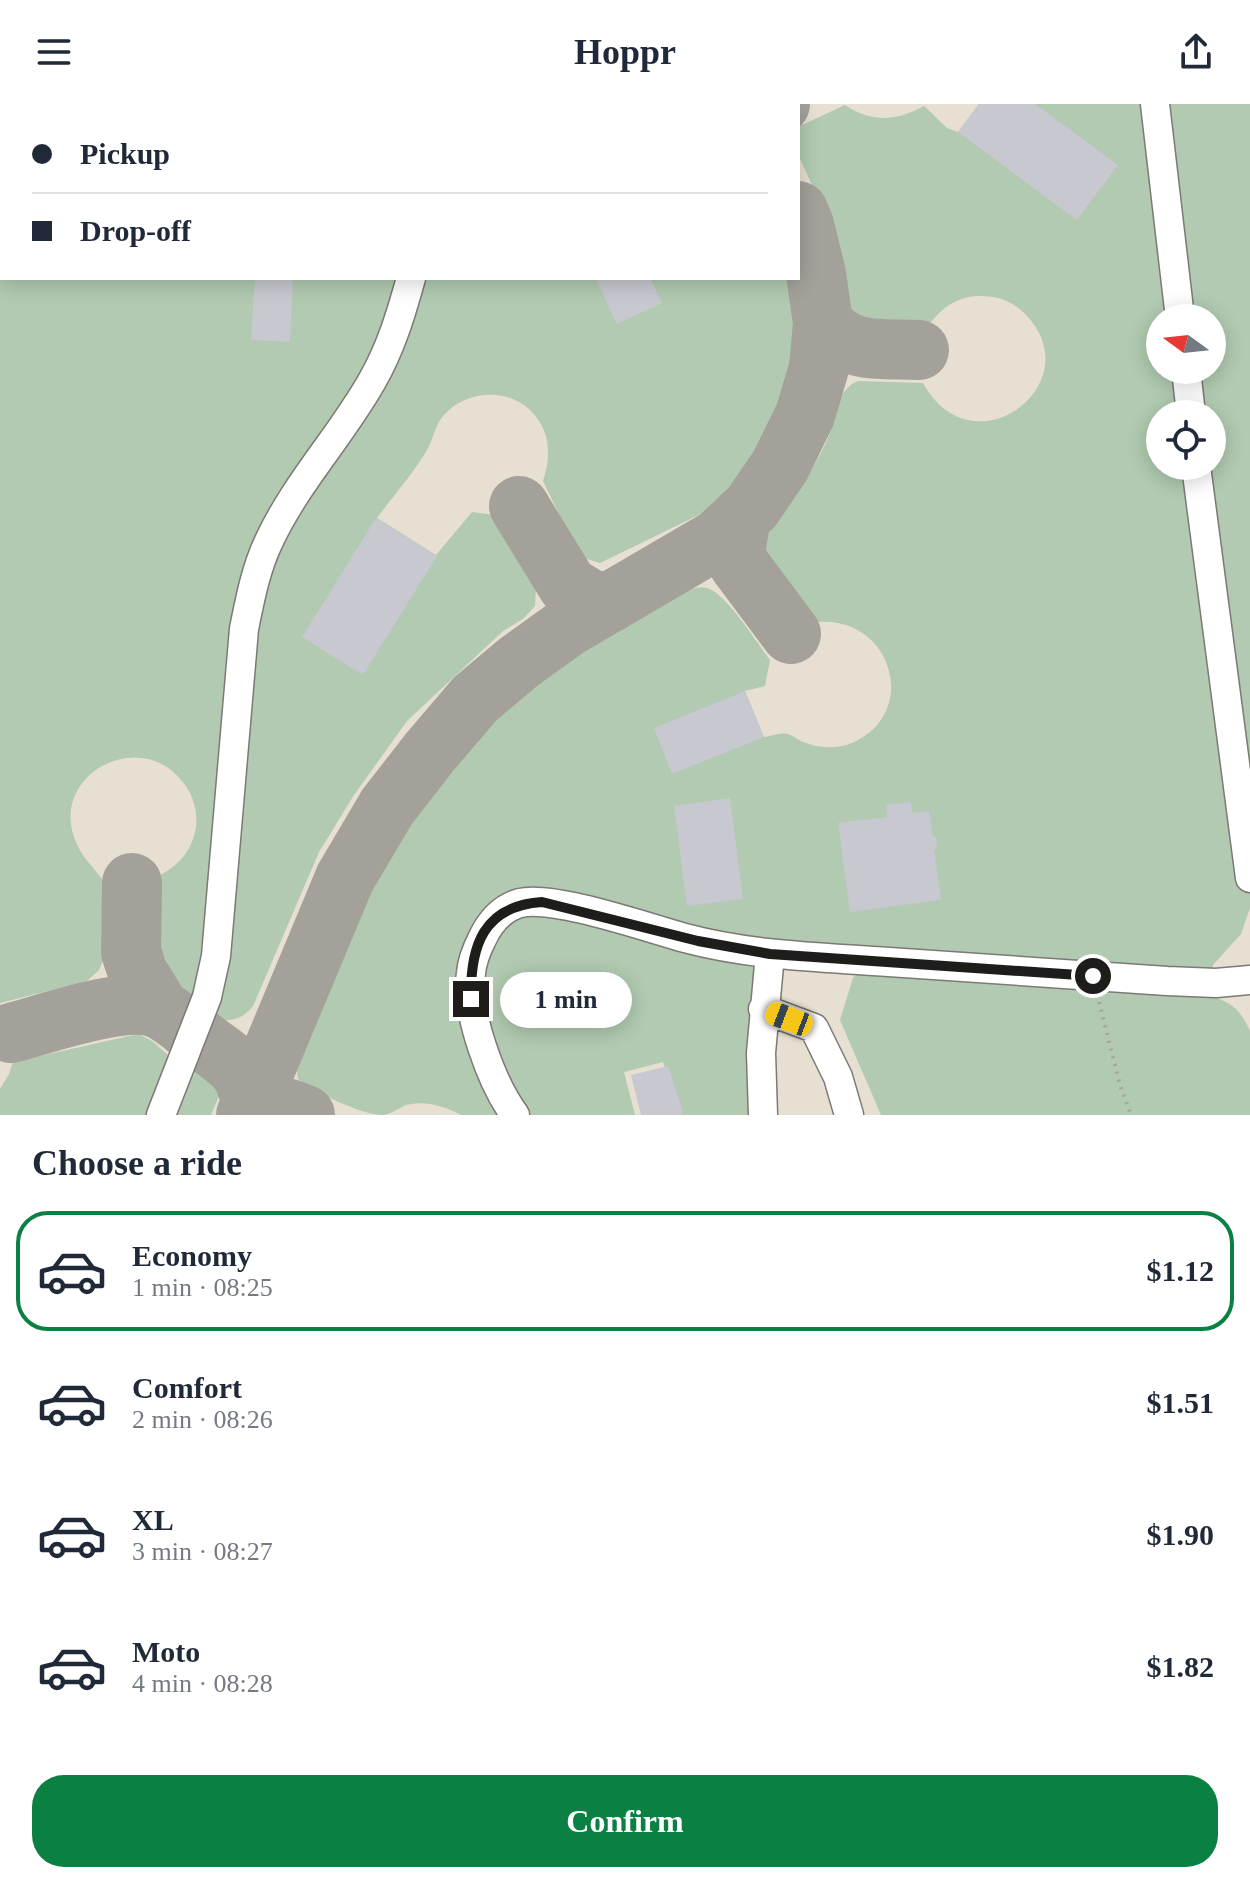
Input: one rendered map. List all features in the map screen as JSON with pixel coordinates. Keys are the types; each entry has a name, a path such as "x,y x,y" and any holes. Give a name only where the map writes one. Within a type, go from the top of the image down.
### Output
{"lane":[{"path":"1155,104 1178,304"},
{"path":"161,1115 207,997 216,956 244,629 253,584 288,505 373,380 397,329 410,280"},
{"path":"1198,480 1250,878"},
{"path":"515,1115 503,1098 480,1037 471,999 470,974 477,948 488,926 502,911 520,903 542,902 698,941 770,954 1216,983 1250,980"},
{"path":"763,1115 763,1009 770,954"},
{"path":"763,1009 814,1028 838,1077 849,1115"}],"path":[{"path":"1093,976 1120,1085 1131,1115"}],"shaded area":[{"path":"800,104 1250,104 1250,1115 0,1115 0,280 800,280"}],"green space":[{"path":"979,104 1250,104 1250,908 1241,934 1213,965 1212,996 1235,1008 1250,1031 1250,1115 881,1115 840,1020 853,978 868,962 770,954 761,1096 748,1115 677,1115 663,1062 624,1072 635,1115 461,1115 421,1103 406,1105 383,1115 351,1107 298,1079 299,1056 306,1032 373,887 407,824 456,762 506,709 562,661 592,641 681,593 707,588 732,608 770,660 765,686 745,691 764,737 786,734 819,746 846,745 873,729 886,711 891,690 889,669 879,650 864,634 844,624 818,622 767,559 764,539 824,447 842,396 851,385 858,381 923,383 944,409 969,420 995,419 1018,409 1036,390 1045,367 1043,341 1026,315 1000,299 972,296 954,302 933,319 923,334 863,322 848,307 840,263 827,219 800,158 800,126 845,105 865,115 884,118 904,115 924,106 947,128 958,132"},
{"path":"0,280 787,280 795,318 792,360 781,401 764,443 742,480 705,512 600,563 584,558 573,543 543,481 548,445 543,428 532,412 511,398 487,395 464,400 441,419 422,457 377,518 436,555 472,512 495,515 536,589 535,606 523,619 503,631 407,721 354,795 319,852 253,1006 245,1014 236,1019 214,1020 177,985 154,934 150,880 174,866 186,853 194,837 196,815 192,797 182,781 164,766 144,758 124,759 104,765 87,777 76,794 71,814 77,844 105,883 101,934 105,956 99,970 87,981 0,1003"},
{"path":"138,1034 222,1089 211,1115 0,1115 0,1089 13,1062"}],"building":[{"path":"979,104 1035,104 1118,165 1077,220 958,132"},
{"path":"255,280 293,280 290,342 251,340"},
{"path":"596,280 651,280 662,303 617,324"},
{"path":"376,518 437,556 363,675 302,637"},
{"path":"745,691 764,737 672,774 654,728"},
{"path":"730,798 743,899 687,906 674,806"},
{"path":"911,802 912,813 929,811 933,837 936,837 937,849 934,849 941,900 850,912 838,823 887,817 886,805"},
{"path":"668,1066 683,1112 681,1115 641,1115 631,1075"}],"taxiway":[{"path":"246,1115 345,878 387,807 429,753 475,699 519,662 569,626 718,539 752,507 780,466 805,415 819,368 823,323 816,274 800,216"},
{"path":"823,323 833,333 855,345 919,350"},
{"path":"519,506 568,586 591,600 611,602"},
{"path":"741,517 735,552 738,563 791,634"},
{"path":"132,883 131,952 138,973 160,1009"},
{"path":"11,1033 109,1007 147,1006 161,1010 231,1062 245,1082 251,1104"},
{"path":"251,1115 271,1106 305,1115"}],"route":[{"path":"471,999 470,974 477,948 488,926 502,911 520,903 542,902 698,941 770,954 1093,976"}]}
